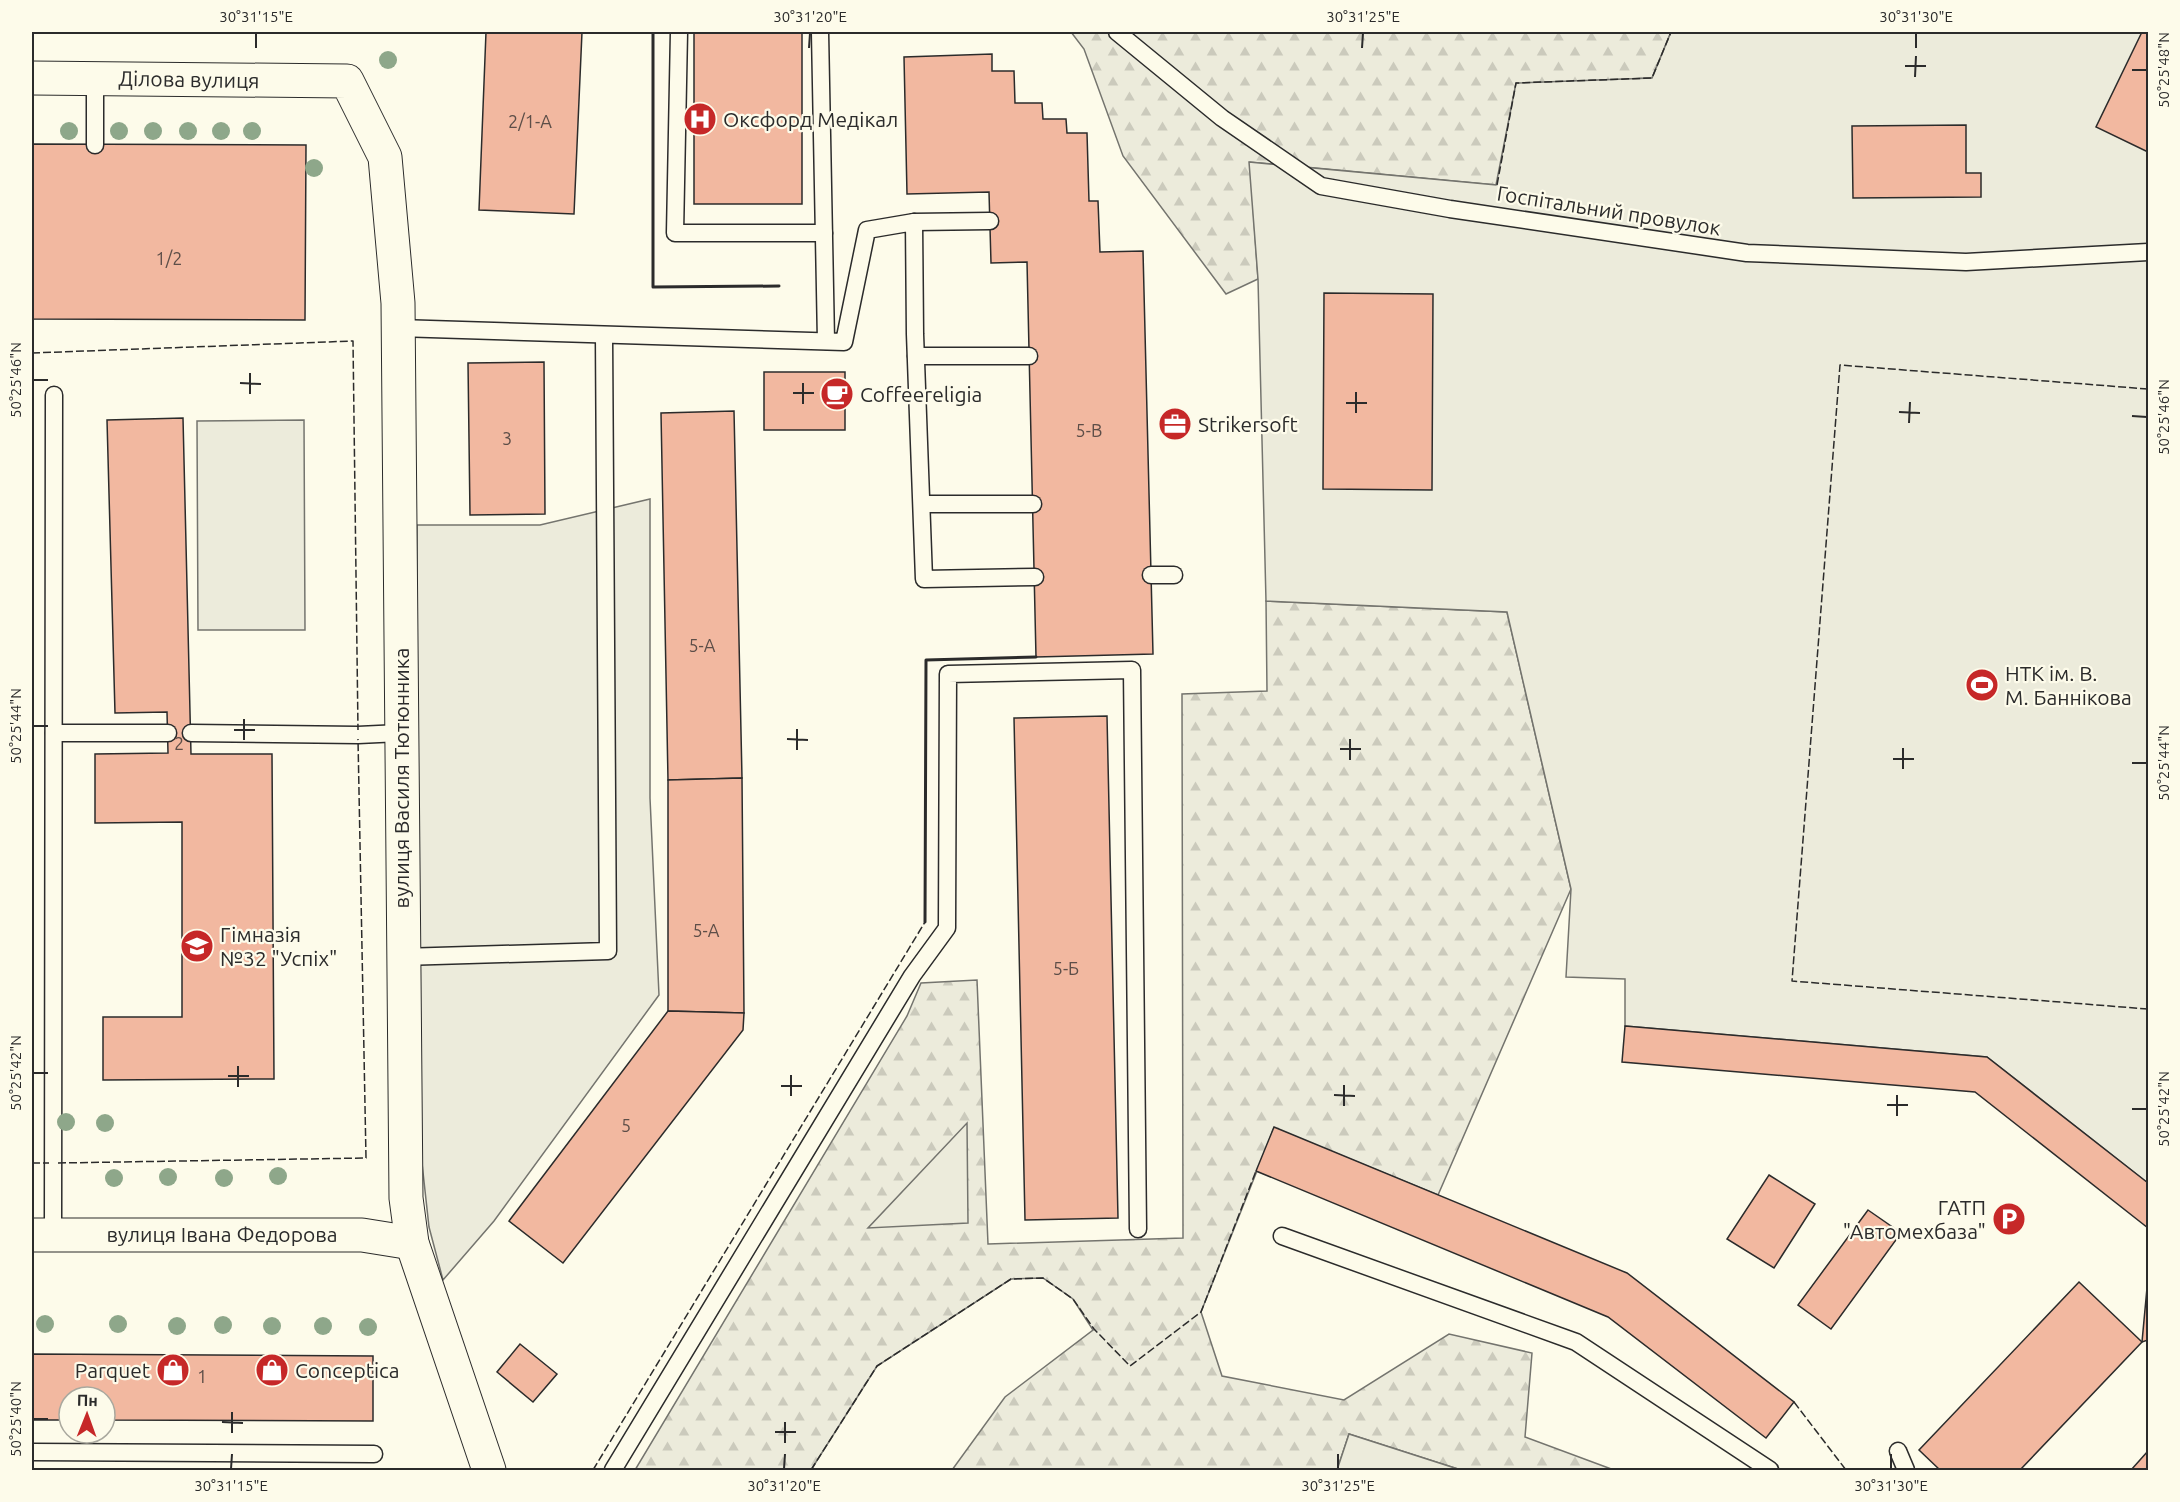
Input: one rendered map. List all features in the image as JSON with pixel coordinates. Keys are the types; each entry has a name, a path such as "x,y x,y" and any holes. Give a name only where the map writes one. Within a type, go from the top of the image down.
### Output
{"street":[{"name":"Ділова вулиця","path":"32,78 347,81"},
{"name":"вулиця Василя Тютюнника","path":"347,81 385,157 398,328 406,1198 412,1243 489,1470"},
{"name":"вулиця Івана Федорова","path":"42,1235 362,1235 412,1243"}],"lane":[{"path":"679,32 675,233 824,233"},
{"path":"820,32 826,341"},
{"name":"Госпітальний провулок","path":"1117,32 1222,118 1321,186 1450,209 1747,253 1966,262 2148,252"},
{"path":"94,78 94,145"},
{"path":"398,328 843,342 867,230 914,222 990,221"},
{"path":"914,222 924,579 1035,577"},
{"path":"402,957 608,951 604,336"},
{"path":"916,356 1029,356"},
{"path":"42,1235 54,733 54,395"},
{"path":"922,504 1033,504"},
{"path":"1151,575 1174,574"},
{"path":"613,1470 912,976 947,928 948,674 1132,670 1137,1229"},
{"path":"54,733 168,733"},
{"path":"191,733 358,735 400,733"},
{"path":"1282,1236 1576,1342 1770,1470"},
{"path":"1898,1451 1906,1470"},
{"path":"32,1452 374,1454"}],"green space":[{"path":"1071,32 1671,32 1652,78 1516,84 1497,185 1250,162 1258,279 1226,294 1123,156 1084,49"},
{"path":"1671,32 2148,32 2148,1183 1987,1057 1625,1026 1625,979 1566,977 1571,889 1507,612 1266,601 1258,279 1249,162 1496,185 1516,83 1652,78"},
{"path":"304,420 305,630 198,630 197,421"},
{"path":"650,499 650,798 659,995 494,1221 443,1280 429,1227 414,1090 417,525 540,525"},
{"path":"1266,601 1507,612 1571,889 1438,1195 1274,1128 1201,1312 1222,1376 1344,1400 1449,1334 1532,1353 1525,1437 1614,1470 1461,1470 1349,1434 1337,1470 952,1470 1005,1397 1093,1330 1073,1299 1043,1278 1011,1279 877,1366 811,1470 635,1470 907,1016 921,983 977,980 988,1244 1183,1238 1182,694 1267,691"},
{"path":"967,1123 968,1223 868,1228"},
{"path":"1349,1434 1461,1470 1337,1470"}],"building":[{"path":"486,32 582,32 574,214 479,210"},
{"path":"694,32 802,32 802,204 694,204"},
{"path":"2142,32 2148,32 2148,152 2096,127"},
{"path":"992,54 992,71 1014,71 1015,103 1042,103 1043,119 1066,119 1067,133 1087,133 1089,201 1098,201 1100,252 1143,251 1153,654 1036,657 1027,262 991,263 989,192 907,194 904,57"},
{"path":"1966,125 1966,173 1981,173 1981,197 1853,198 1852,126"},
{"path":"33,144 306,145 305,320 32,319"},
{"path":"1324,293 1433,294 1432,490 1323,489"},
{"path":"544,362 545,514 470,515 468,363"},
{"path":"764,372 845,372 845,430 764,430"},
{"path":"734,411 742,778 668,780 661,413"},
{"path":"183,418 191,754 272,754 274,1079 103,1080 103,1017 182,1017 182,822 95,823 95,754 168,753 167,712 115,713 107,420"},
{"path":"1107,716 1118,1218 1025,1220 1014,718"},
{"path":"742,778 744,1013 668,1011 668,780"},
{"path":"668,1011 744,1013 743,1030 563,1263 509,1221"},
{"path":"1625,1026 1987,1057 2148,1183 2148,1228 1975,1092 1622,1062"},
{"path":"1274,1127 1627,1273 1794,1402 1766,1438 1608,1317 1256,1171"},
{"path":"1769,1175 1815,1204 1774,1268 1727,1239"},
{"path":"1868,1210 1901,1233 1831,1329 1798,1305"},
{"path":"2148,1277 2148,1340 2142,1342"},
{"path":"2079,1282 2142,1342 2020,1470 1940,1470 1919,1450"},
{"path":"520,1344 557,1374 533,1402 497,1372"},
{"path":"32,1354 373,1356 373,1421 117,1420 117,1385 57,1385 57,1420 32,1420"},
{"path":"2148,1451 2148,1470 2131,1470"}],"fence":[{"path":"1497,185 1516,83 1652,78 1671,32"},
{"path":"32,353 353,341 358,730"},
{"path":"2148,389 1840,365 1792,981 2148,1009"},
{"path":"58,1163 366,1158 358,739"},
{"path":"593,1470 925,922"},
{"path":"32,1163 49,1163"},
{"path":"811,1470 877,1366 1011,1279 1043,1278 1073,1299 1094,1329 1130,1366 1201,1312 1256,1171"},
{"path":"1794,1402 1846,1470"}],"wall":[{"path":"653,32 653,287 779,286"},
{"path":"925,922 926,660 1036,657"}],"place":[{"name":"Оксфорд Медікал","path":"700,119"},
{"name":"Coffeereligia","path":"837,394"},
{"name":"Strikersoft","path":"1175,424"},
{"name":"НТК ім. В. М. Баннікова","path":"1982,685"},
{"name":"Гімназія №32 \"Успіх\"","path":"197,946"},
{"name":"ГАТП \"Автомехбаза\"","path":"2009,1219"},
{"name":"Parquet","path":"173,1370"},
{"name":"Conceptica","path":"272,1370"}]}
